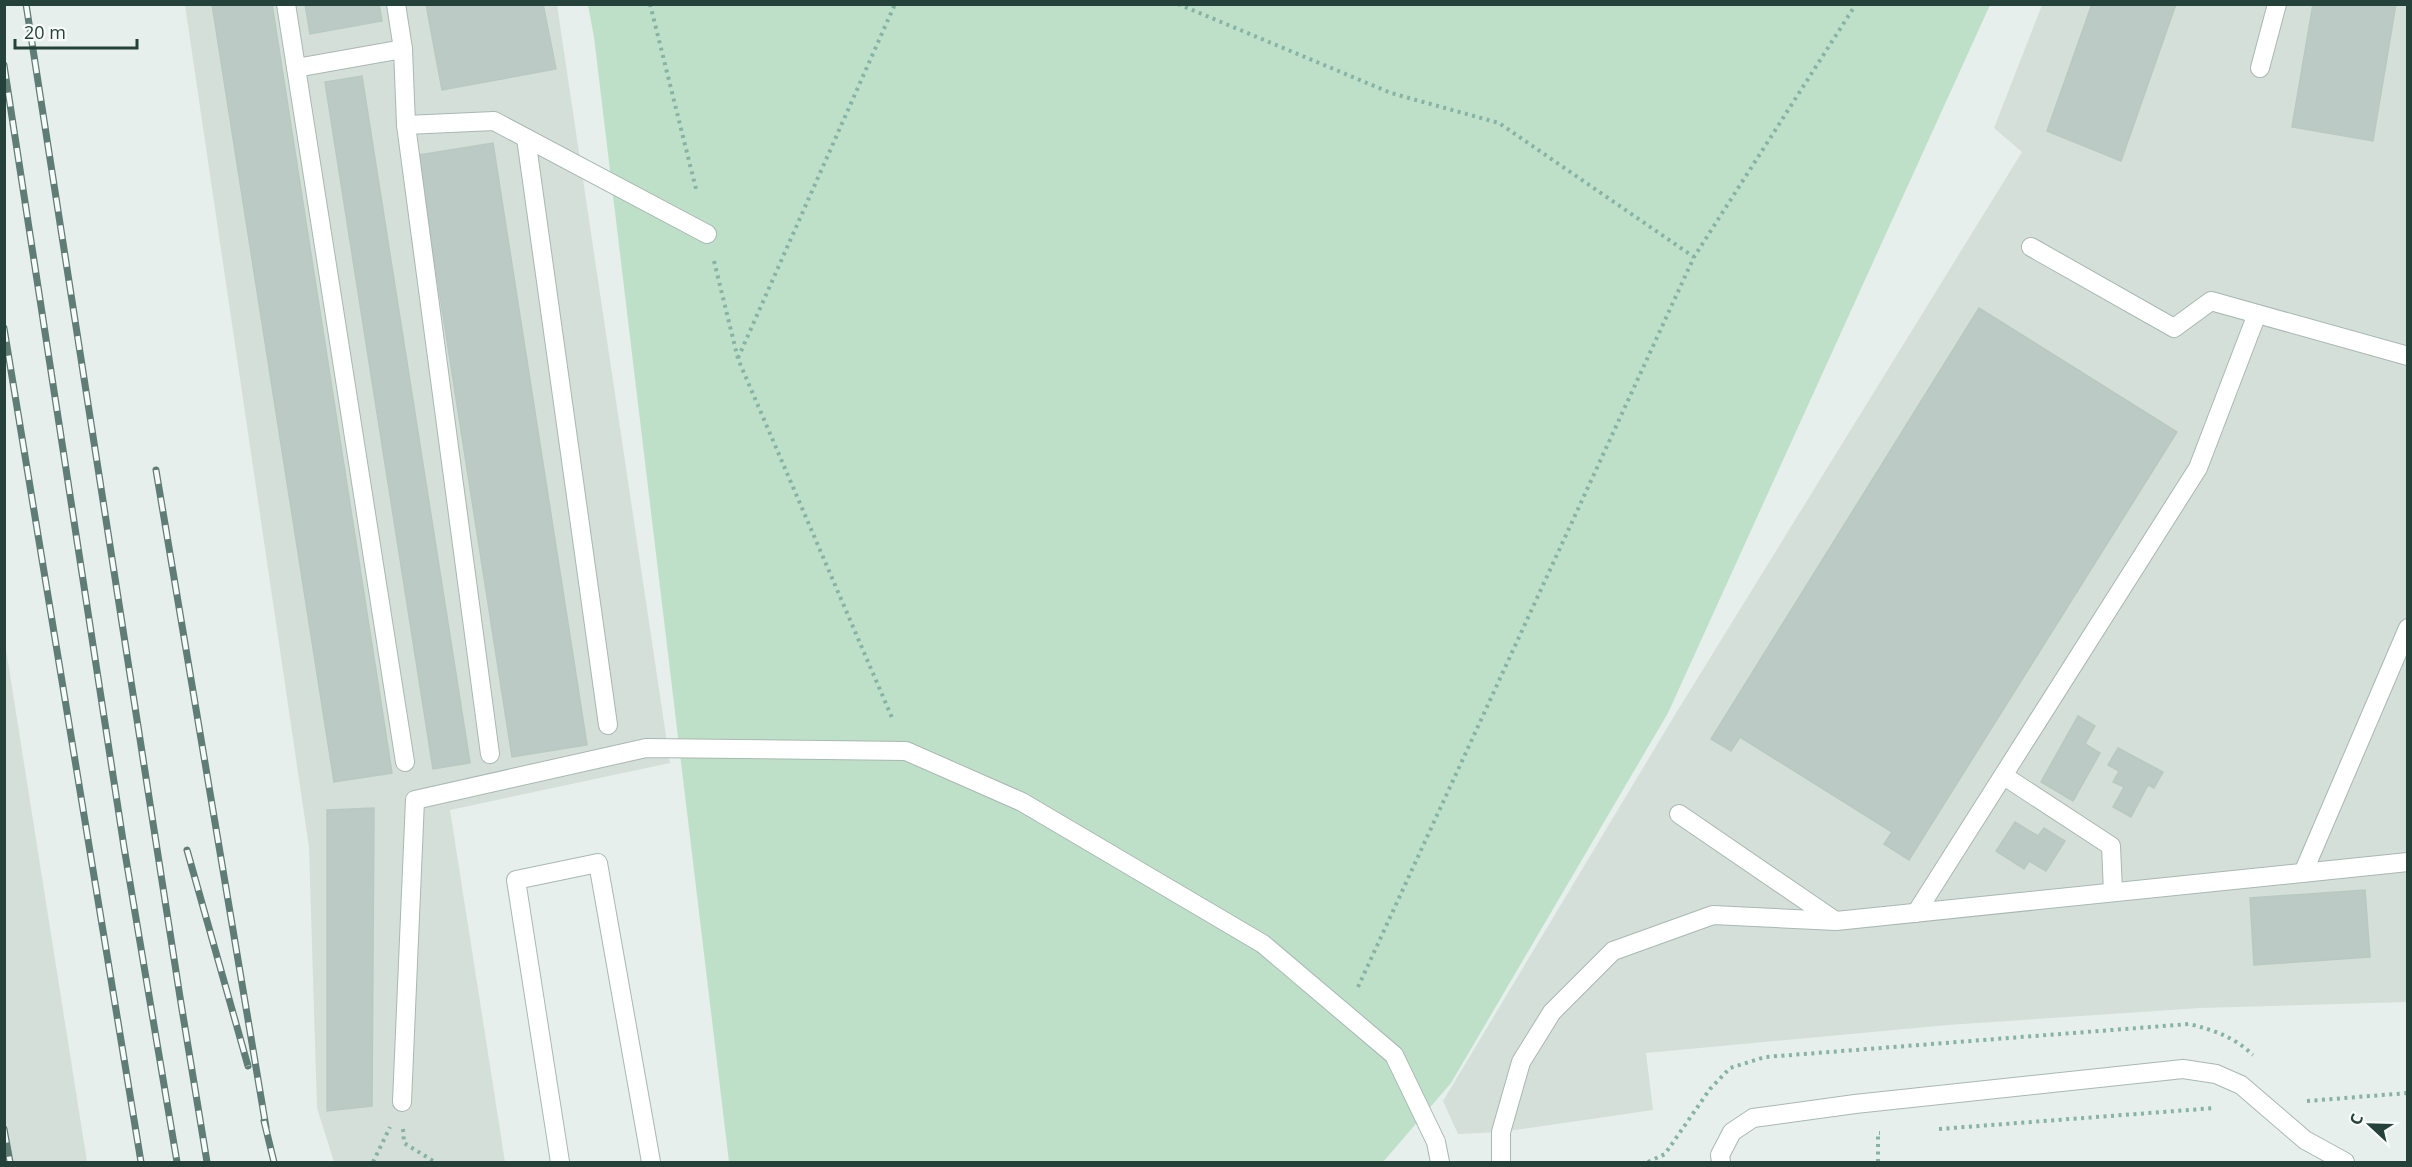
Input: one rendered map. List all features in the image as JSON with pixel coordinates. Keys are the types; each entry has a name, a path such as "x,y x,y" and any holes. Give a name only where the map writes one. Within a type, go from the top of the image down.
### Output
{"lane":[{"path":"286,4 405,762"},
{"path":"396,4 403,49 406,125 490,754"},
{"path":"2260,68 2277,4"},
{"path":"296,68 403,49"},
{"path":"406,125 494,121 707,234"},
{"path":"525,138 608,725"},
{"path":"2031,247 2174,328 2211,301 2408,356"},
{"path":"1916,913 2198,468 2257,314"},
{"path":"2303,873 2408,628"},
{"path":"402,1102 416,800 646,748 906,751 1022,802 1263,944 1394,1055 1436,1142 1440,1162"},
{"path":"2004,776 2111,846 2113,892"},
{"path":"1679,814 1836,921"},
{"path":"560,1162 516,880 598,862 651,1162"},
{"path":"1501,1162 1501,1132 1521,1062 1552,1012 1613,951 1713,915 1836,921 2408,862"},
{"path":"1721,1162 1720,1155 1732,1132 1753,1118 1855,1104 2183,1069 2217,1074 2241,1085 2305,1140 2345,1162"}],"path":[{"path":"650,4 738,359 906,751"},
{"path":"738,359 895,4"},
{"path":"1178,4 1391,93 1499,123 1694,257"},
{"path":"1345,1014 1694,257 1856,4"},
{"path":"1647,1162 1665,1154 1710,1089 1730,1068 1765,1057 2189,1024 2215,1030 2240,1043 2258,1060"},
{"path":"1937,1129 2408,1093"},
{"path":"373,1162 402,1102"},
{"path":"402,1102 404,1143 435,1162"},
{"path":"1878,1162 1878,1133 1890,1132"}],"shaded area":[{"path":"185,5 557,5 670,763 450,810 505,1162 334,1162 317,1108 309,847"},
{"path":"2042,5 2407,5 2407,1002 2200,1008 1948,1025 1646,1053 1653,1110 1501,1132 1458,1134 1443,1101 1673,718 2022,152 1994,128"},
{"path":"5,643 87,1162 5,1162"}],"green space":[{"path":"588,5 1990,5 1668,713 1451,1083 1383,1162 729,1162 594,37"}],"building":[{"path":"212,4 272,4 392,773 334,782"},
{"path":"305,4 379,4 382,21 310,34"},
{"path":"426,4 543,4 556,69 442,90"},
{"path":"2092,4 2176,4 2121,161 2047,131"},
{"path":"2313,4 2396,4 2373,141 2292,127"},
{"path":"362,76 470,763 433,769 325,82"},
{"path":"493,143 587,745 512,757 418,155"},
{"path":"1979,308 2177,432 1909,860 1884,844 1892,832 1740,737 1731,751 1711,739"},
{"path":"2078,716 2095,726 2085,744 2100,753 2073,801 2041,782"},
{"path":"2118,748 2163,772 2154,788 2148,785 2131,817 2113,807 2124,787 2113,782 2119,771 2108,765"},
{"path":"374,808 372,1106 327,1111 327,810"},
{"path":"2015,822 2038,836 2044,828 2065,841 2046,871 2029,861 2024,869 1996,851"},
{"path":"2365,890 2370,957 2254,965 2250,898"}],"railway":[{"path":"26,4 207,1162"},
{"path":"4,65 124,847 177,1162"},
{"path":"4,328 141,1162"},
{"path":"156,470 266,1127"},
{"path":"187,850 248,1066"},
{"path":"264,1121 274,1162"},
{"path":"4,1129 10,1162"}]}
